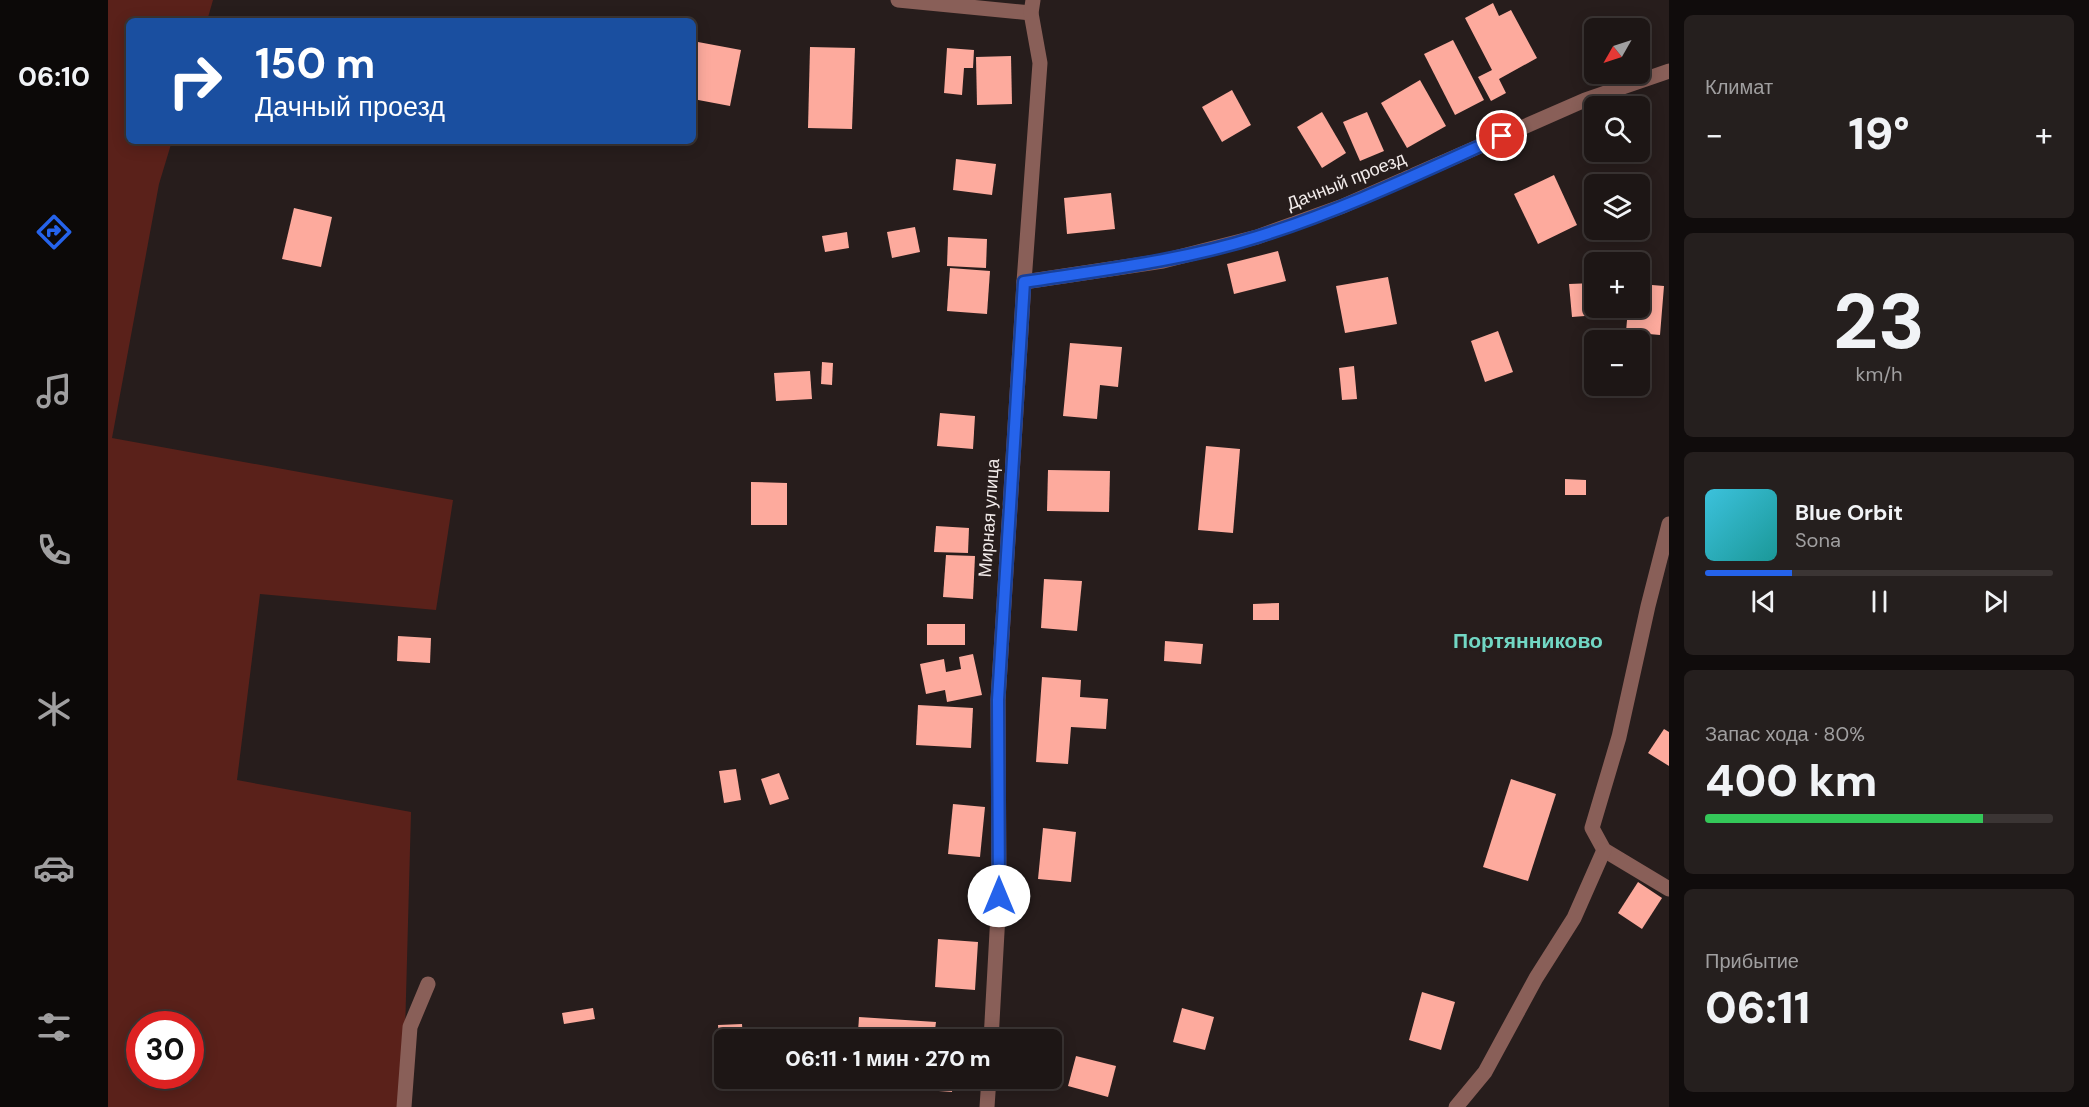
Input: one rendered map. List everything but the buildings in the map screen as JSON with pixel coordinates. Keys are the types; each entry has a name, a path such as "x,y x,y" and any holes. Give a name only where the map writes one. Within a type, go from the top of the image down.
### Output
{"street":[{"path":"898,0 1032,7"},
{"name":"Мирная улица","path":"992,1029 999,896 998,700 1040,63 1032,7"},
{"name":"Дачный проезд","path":"1024,282 1163,261 1257,237 1343,206 1585,100 1669,71"},
{"path":"1669,524 1618,737 1592,828 1604,850 1669,889"},
{"path":"1456,1107 1485,1072 1536,978 1574,918 1604,850"},
{"path":"404,1107 410,1028 428,984"},
{"path":"987,1107 988,1089"}],"shaded area":[{"path":"108,0 213,0 208,18 126,18 126,144 171,144 159,184 112,438 453,500 436,610 260,594 237,780 411,812 403,1107 108,1107"}],"district":[{"name":"Портянниково","path":"1528,641"}],"route":[{"path":"999,896 998,700 1024,282 1163,261 1257,237 1343,206 1502,136"}]}
